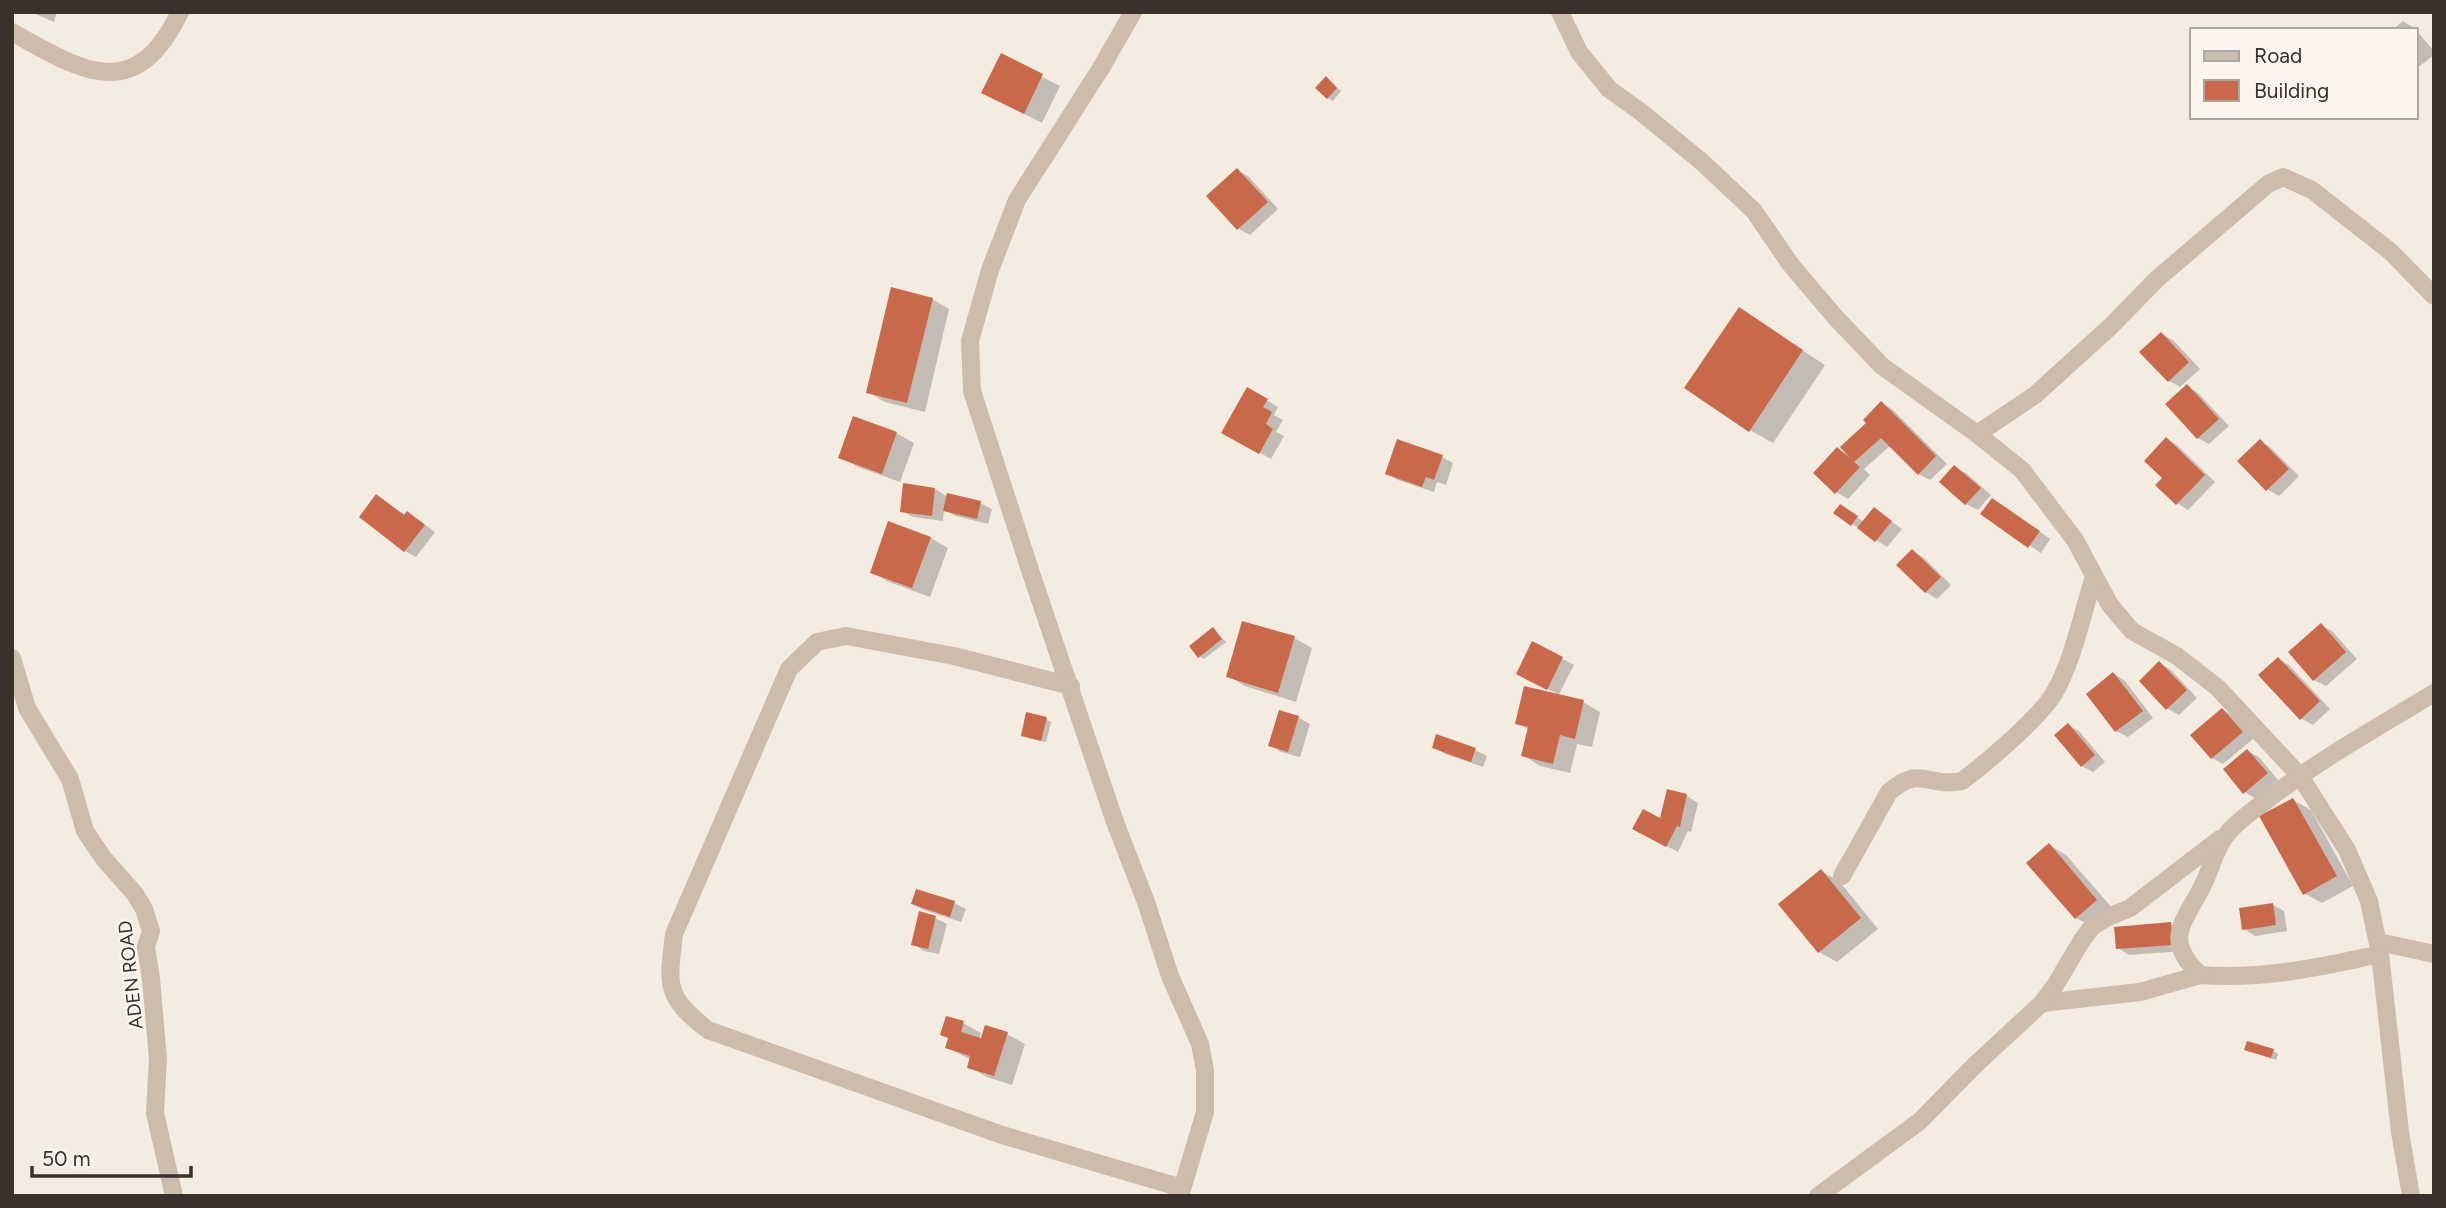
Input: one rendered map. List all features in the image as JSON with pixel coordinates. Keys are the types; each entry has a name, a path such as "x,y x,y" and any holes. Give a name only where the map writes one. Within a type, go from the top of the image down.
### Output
{"street":[{"path":"12,32 78,66 114,73 135,67 155,53 180,12"},
{"path":"1071,686 954,656 846,636 817,642 789,669 674,934 669,981 683,1011 708,1030 1002,1135 1181,1192 1205,1111 1205,1070 1200,1044 1170,976 1107,797 1071,686 972,391 970,341 990,270 1017,200 1101,68 1133,12"},
{"path":"1560,12 1580,52 1609,89 1702,162 1754,211 1791,265 1882,366 2022,470 2075,540 2110,605 2132,631 2177,656 2218,688 2300,776 2347,850 2369,901 2379,948 2400,1132 2411,1196"},
{"path":"1978,435 2035,395 2110,327 2157,279 2268,184 2283,177 2312,190 2392,252 2434,296"},
{"path":"1842,876 1889,792 1899,783 1910,777 1950,783 1962,781 2033,717 2052,696 2063,673 2094,577"},
{"name":"ADEN ROAD","path":"12,658 27,708 70,779 85,831 144,909 150,931 146,947 158,1048 155,1113 174,1196"},
{"path":"1818,1196 1920,1121 2042,1003 2092,927 2130,908 2181,871 2245,817 2300,776 2434,693"},
{"path":"2200,975 2182,954 2180,927 2202,887 2225,835"},
{"path":"2042,1003 2140,992 2200,975 2243,976 2329,965 2379,948 2434,954"}],"building":[{"path":"1001,53 1043,74 1024,114 981,93"},
{"path":"1326,76 1337,88 1327,99 1315,88"},
{"path":"1237,168 1268,202 1237,230 1206,196"},
{"path":"891,287 933,298 907,403 866,393"},
{"path":"1739,307 1803,350 1749,432 1684,388"},
{"path":"2161,332 2189,362 2168,382 2139,352"},
{"path":"2187,384 2219,419 2197,439 2165,404"},
{"path":"1247,387 1268,399 1263,407 1272,412 1266,424 1273,429 1259,454 1221,433"},
{"path":"1881,401 1936,456 1918,475 1881,438 1854,462 1860,467 1835,494 1813,473 1837,447 1851,459 1840,447 1866,423 1863,420"},
{"path":"853,416 897,432 882,474 838,458"},
{"path":"2166,437 2205,475 2176,505 2155,485 2162,478 2144,461"},
{"path":"1397,439 1443,455 1434,480 1426,477 1422,487 1385,474"},
{"path":"2260,439 2289,469 2266,491 2237,461"},
{"path":"1954,465 1981,488 1965,505 1939,482"},
{"path":"903,483 935,488 932,516 900,512"},
{"path":"947,493 981,501 977,519 943,511"},
{"path":"376,494 404,515 407,511 425,525 404,552 359,517"},
{"path":"1992,498 2040,531 2028,548 1980,514"},
{"path":"1840,504 1858,516 1851,526 1833,513"},
{"path":"1874,507 1892,521 1875,542 1857,528"},
{"path":"888,521 931,537 912,588 870,573"},
{"path":"1912,549 1941,577 1925,593 1896,565"},
{"path":"1242,621 1295,636 1278,693 1226,677"},
{"path":"2321,623 2346,652 2313,681 2288,652"},
{"path":"1213,627 1222,639 1198,658 1189,646"},
{"path":"1532,641 1563,657 1547,690 1516,674"},
{"path":"2278,657 2320,701 2300,720 2258,675"},
{"path":"2159,661 2187,690 2166,710 2139,681"},
{"path":"2113,672 2143,711 2115,732 2086,694"},
{"path":"1524,686 1584,700 1575,739 1560,735 1553,764 1521,756 1528,727 1515,724"},
{"path":"2222,708 2243,732 2211,759 2190,735"},
{"path":"1279,710 1299,716 1288,752 1268,746"},
{"path":"1026,712 1047,717 1041,741 1021,736"},
{"path":"2068,723 2095,755 2081,767 2054,735"},
{"path":"1436,734 1476,748 1471,762 1432,748"},
{"path":"2247,749 2268,773 2243,794 2223,769"},
{"path":"1667,789 1687,794 1680,827 1677,826 1666,847 1632,829 1643,809 1660,818"},
{"path":"2293,798 2337,876 2303,895 2259,816"},
{"path":"2049,843 2097,900 2075,919 2026,863"},
{"path":"1821,869 1861,918 1818,953 1778,904"},
{"path":"916,889 955,901 950,917 911,904"},
{"path":"2273,903 2276,925 2242,930 2239,908"},
{"path":"919,911 936,916 928,949 911,945"},
{"path":"2171,922 2173,945 2116,949 2114,927"},
{"path":"946,1016 964,1021 961,1032 981,1038 985,1025 1008,1032 994,1076 967,1068 970,1056 945,1048 948,1038 940,1035"},
{"path":"2247,1041 2274,1049 2271,1058 2244,1050"}]}
